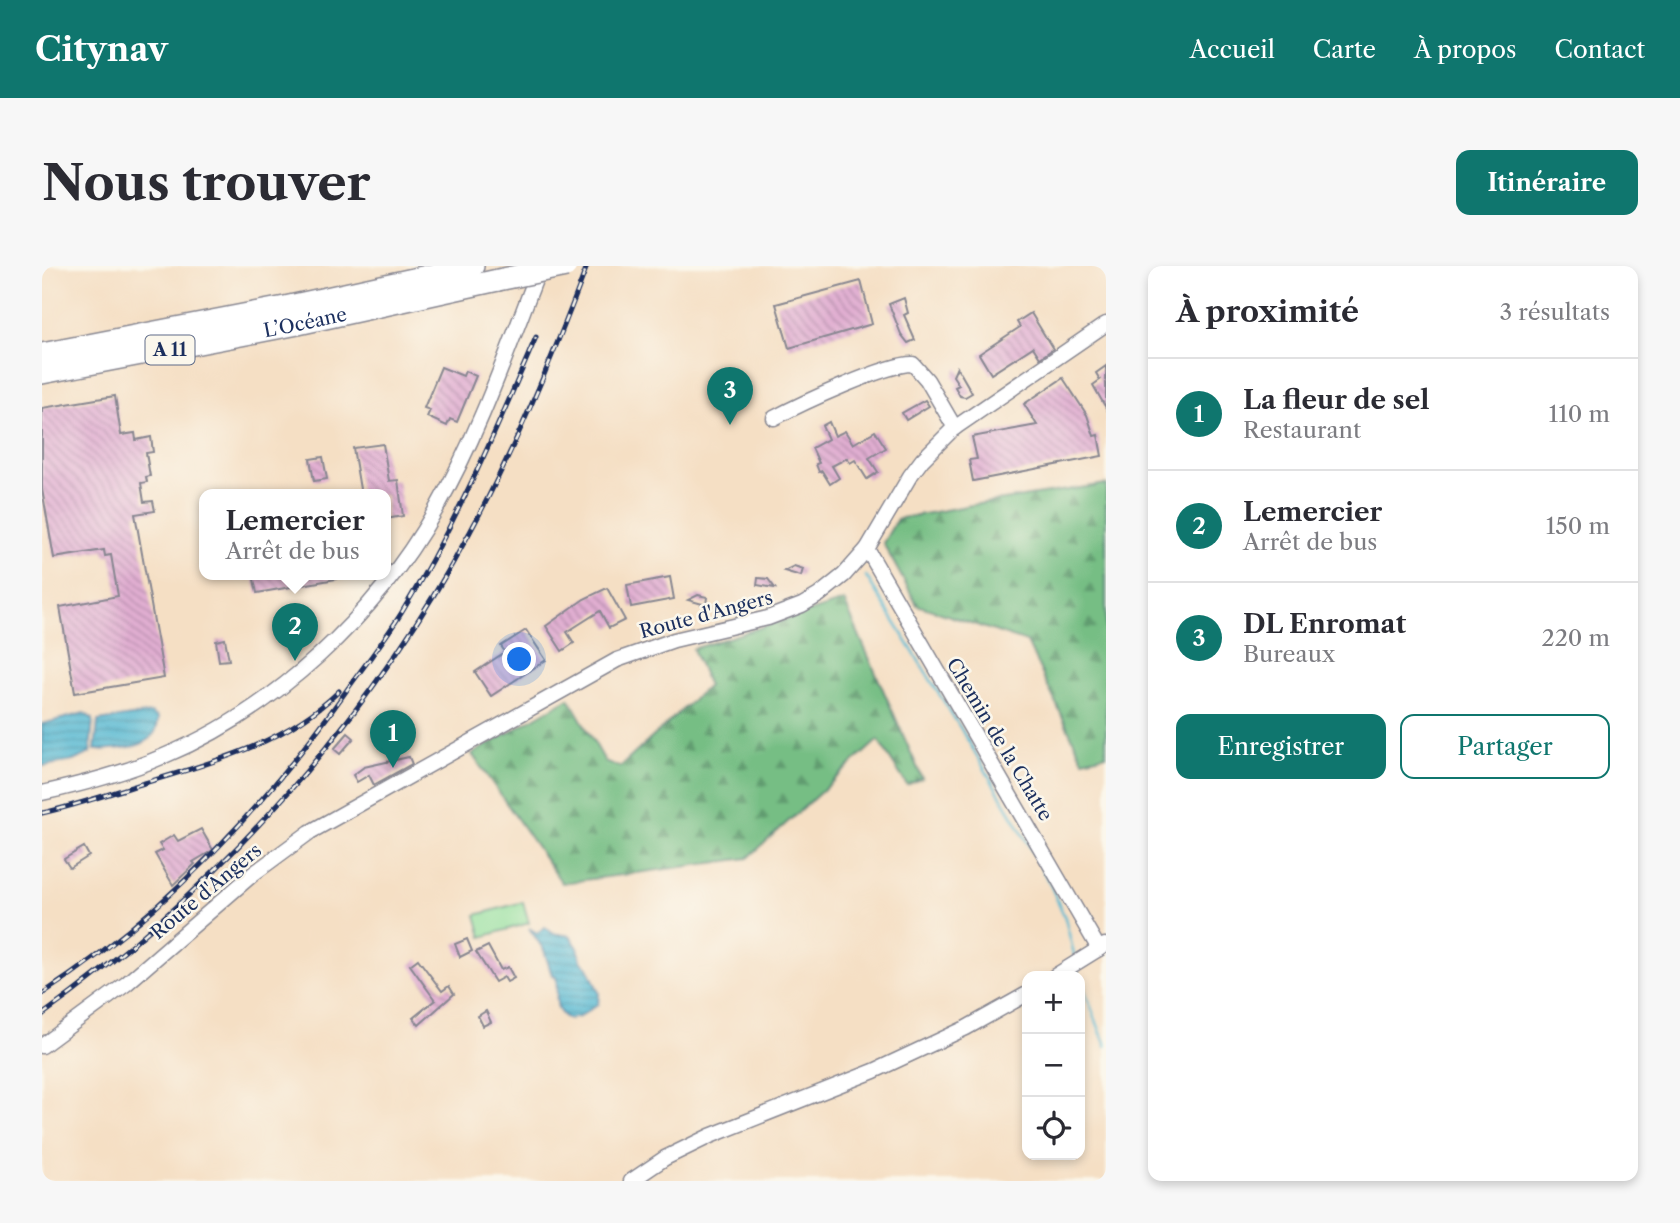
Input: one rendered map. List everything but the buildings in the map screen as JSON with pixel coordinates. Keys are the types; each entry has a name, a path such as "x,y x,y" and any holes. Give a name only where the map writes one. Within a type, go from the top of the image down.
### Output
{"highway":[{"name":"L’Océane","path":"332,307 473,266"},
{"name":"L’Océane","path":"42,373 332,307 499,280 566,266"},
{"name":"L’Océane","path":"42,354 292,316"}],"street":[{"path":"391,577 417,541 451,481 541,266"},
{"name":"Route d'Angers","path":"42,1046 126,984 253,874 310,832 617,660 655,646 740,626 802,605 844,575 867,549 910,475 954,428 1106,324"},
{"path":"774,418 883,371 902,364 913,364 927,380 954,428"},
{"name":"Chemin de la Chatte","path":"867,549 886,578 923,648 1103,946"},
{"path":"42,793 88,782 163,757 222,726 287,681 326,648 361,614 389,580"},
{"path":"1063,971 1103,946"},
{"path":"631,1181 665,1158 710,1136 862,1077 1022,997"}],"green space":[{"path":"1106,484 1106,755 1083,760 1027,642 917,605 883,543 897,519"},
{"path":"844,601 922,778 907,785 878,740 748,858 562,883 472,754 569,698 606,763 620,767 708,686 693,649"},
{"path":"523,902 529,923 482,937 476,915"}],"water":[{"path":"84,713 93,719 90,753 73,761 42,766 42,724"},
{"path":"151,713 158,718 156,729 152,737 145,742 126,748 95,750 98,721"},
{"path":"545,927 552,933 570,936 599,993 598,1004 579,1017 568,1019 559,1011 556,977 552,975 544,950 529,928 537,933"}],"waterway":[{"path":"866,576 1015,820 1065,918 1075,958"},
{"path":"1085,992 1106,1046"}],"railway":[{"path":"42,1015 107,966 169,913 228,857 336,736 429,602 470,532 533,401 587,266"},
{"path":"42,994 129,931 169,896 244,820 312,737 388,633 440,546 536,337"},
{"path":"42,813 246,750 295,725 339,691"}],"place":[{"name":"DL Enromat","path":"730,425"},
{"name":"Lemercier","path":"295,661"},
{"name":"La fleur de sel","path":"393,768"}]}
